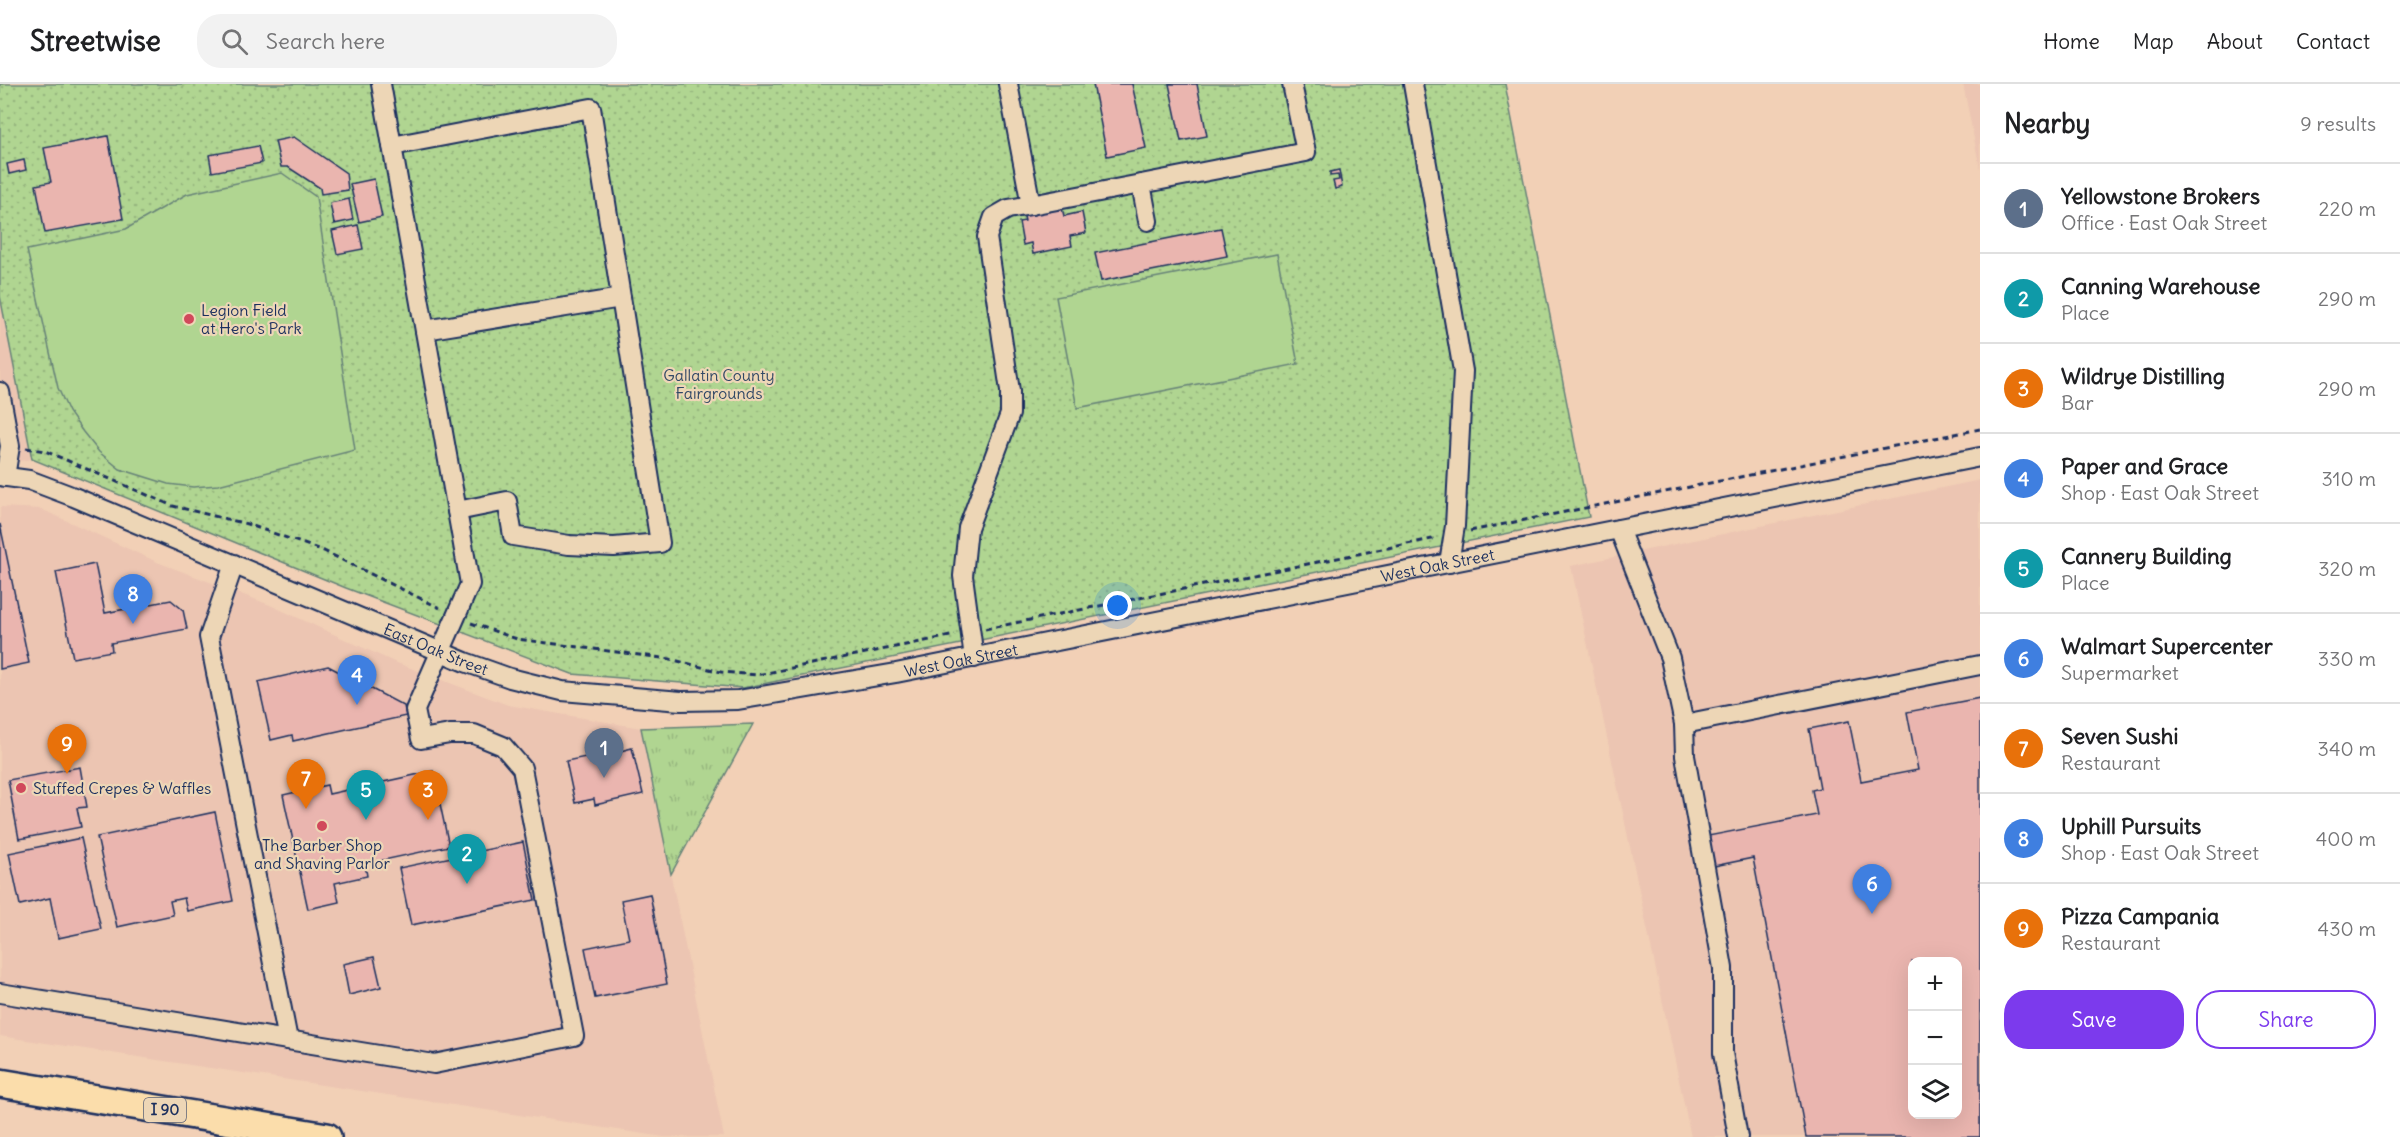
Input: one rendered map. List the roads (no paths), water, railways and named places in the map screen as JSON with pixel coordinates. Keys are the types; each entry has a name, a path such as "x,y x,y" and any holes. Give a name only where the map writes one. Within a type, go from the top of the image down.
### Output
{"highway":[{"name":"I 90","path":"1,1083 327,1137"}],"street":[{"path":"0,993 434,1064 574,1036 522,768 503,746 474,734 450,734 421,740 415,710 470,584 381,84"},
{"path":"1008,84 1031,205"},
{"path":"974,658 963,576 968,528 1010,414 1010,392 987,237 994,217 1008,209 1306,152 1292,84"},
{"path":"1413,84 1463,370 1455,526 1449,563"},
{"path":"392,146 591,108 660,543 614,547 569,545 513,536 507,501 457,511"},
{"path":"1141,184 1148,221"},
{"path":"425,330 621,298"},
{"path":"0,392 10,446 2,476"},
{"name":"West Oak Street","path":"896,673 1980,458"},
{"name":"East Oak Street","path":"2,476 29,480 74,497 440,651 510,678 562,691 681,701 738,700 896,673"},
{"path":"1619,529 1670,658 1684,724 1685,756 1723,968 1723,1053 1738,1137"},
{"path":"234,564 209,637 288,1040"},
{"path":"1684,724 1980,665"}],"place":[{"name":"Legion Field at Hero's Park","path":"189,319"},
{"name":"Uphill Pursuits","path":"133,624"},
{"name":"Paper and Grace","path":"357,705"},
{"name":"Pizza Campania","path":"67,774"},
{"name":"Yellowstone Brokers","path":"604,778"},
{"name":"Stuffed Crepes & Waffles","path":"21,788"},
{"name":"Seven Sushi","path":"306,809"},
{"name":"Cannery Building","path":"366,820"},
{"name":"Wildrye Distilling","path":"428,820"},
{"name":"The Barber Shop and Shaving Parlor","path":"322,826"},
{"name":"Canning Warehouse","path":"467,884"},
{"name":"Walmart Supercenter","path":"1872,914"}],"park label":[{"name":"Gallatin County Fairgrounds","path":"719,384"}]}
